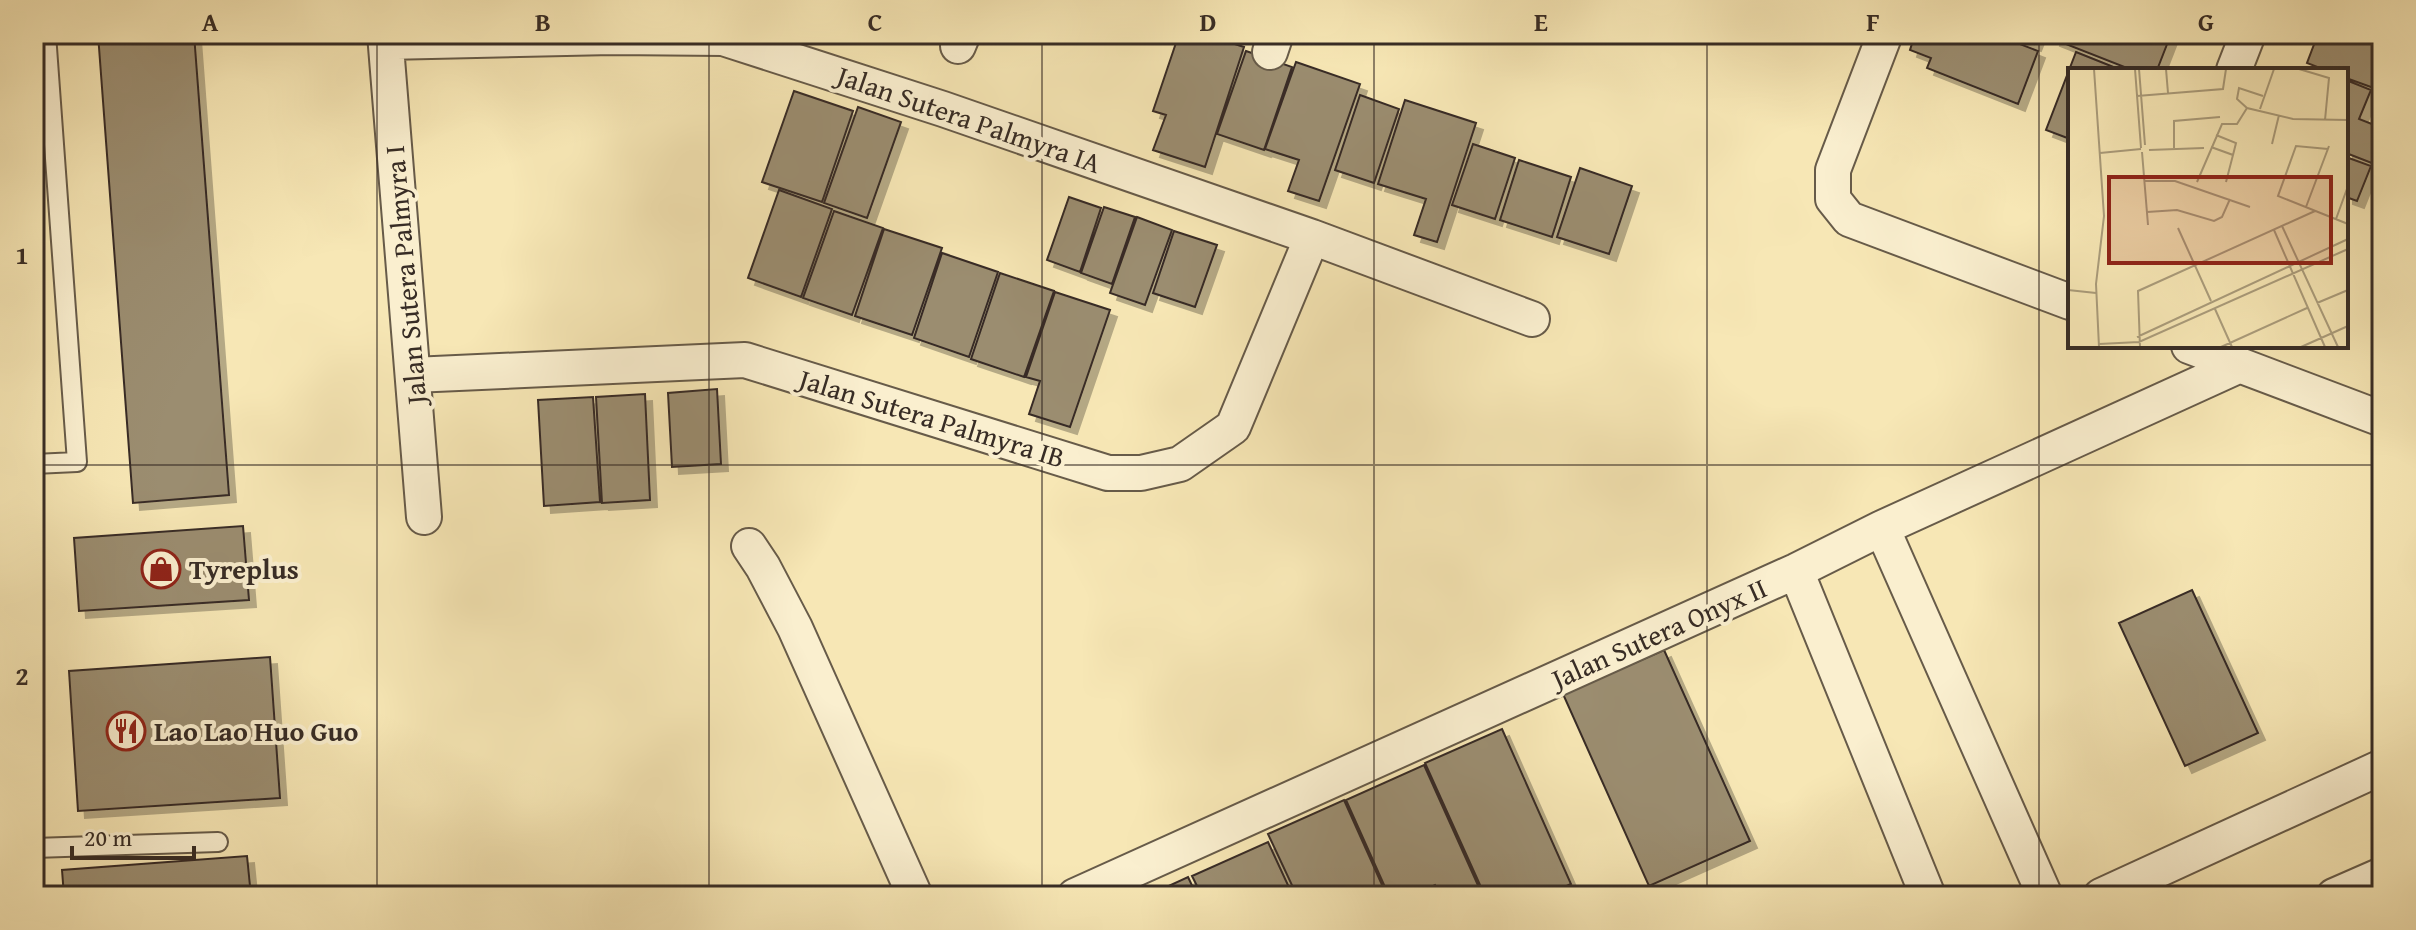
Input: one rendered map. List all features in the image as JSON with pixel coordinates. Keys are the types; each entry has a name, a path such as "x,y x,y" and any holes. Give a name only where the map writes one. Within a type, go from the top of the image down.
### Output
{"street":[{"path":"1885,34 1833,170 1833,199 1849,219 2068,301"},
{"path":"2235,68 2248,34"},
{"name":"Jalan Sutera Palmyra IA","path":"386,38 723,38 943,109 1312,237 1532,319"},
{"name":"Jalan Sutera Palmyra I","path":"386,38 424,517"},
{"name":"Jalan Sutera Palmyra IB","path":"413,375 745,360 1108,473 1141,473 1180,464 1233,427 1312,237"},
{"path":"2194,348 2382,419"},
{"name":"Jalan Sutera Onyx II","path":"1075,896 1796,571 1882,528 2240,365"},
{"path":"1882,528 2045,896"},
{"path":"749,546 795,628 915,896"},
{"path":"1796,571 1928,896"},
{"path":"2101,896 2382,767"},
{"path":"2334,896 2382,875"}],"lane":[{"path":"34,464 77,462 46,34"},
{"path":"34,848 218,842"}],"building":[{"path":"98,34 194,34 229,495 133,503"},
{"path":"1179,34 1204,34 1244,47 1205,167 1153,150 1166,115 1153,111"},
{"path":"1915,34 1994,34 2038,51 2018,104 1927,68 1931,58 1910,50"},
{"path":"2007,34 2038,34 2034,44"},
{"path":"2055,34 2171,34 2158,68 2127,68 2053,39"},
{"path":"2318,34 2382,34 2382,91 2348,79 2348,68 2320,68 2307,63"},
{"path":"1246,51 1292,67 1264,150 1217,134"},
{"path":"2076,52 2116,68 2070,68"},
{"path":"1296,62 1360,84 1319,201 1288,191 1299,160 1265,149"},
{"path":"2068,73 2068,138 2046,130"},
{"path":"2348,81 2371,90 2359,119 2382,128 2382,167 2348,154"},
{"path":"794,91 853,111 822,202 762,182"},
{"path":"1360,95 1399,109 1374,183 1335,170"},
{"path":"1405,100 1476,123 1437,242 1414,235 1426,199 1378,184"},
{"path":"858,107 901,122 867,218 824,203"},
{"path":"1473,144 1515,158 1495,219 1452,205"},
{"path":"2348,158 2371,166 2357,201 2348,198"},
{"path":"1519,160 1571,177 1552,237 1500,220"},
{"path":"1580,168 1632,186 1609,254 1557,237"},
{"path":"779,190 832,209 801,297 748,278"},
{"path":"1069,197 1101,208 1080,272 1047,260"},
{"path":"1104,207 1135,217 1112,284 1081,273"},
{"path":"834,211 883,228 852,315 803,298"},
{"path":"1137,217 1172,230 1145,305 1110,293"},
{"path":"884,229 942,248 912,335 855,316"},
{"path":"1174,231 1217,245 1195,307 1153,293"},
{"path":"942,253 998,272 969,357 914,338"},
{"path":"1000,273 1054,291 1024,377 971,359"},
{"path":"1055,292 1110,310 1070,427 1029,414 1040,381 1026,377"},
{"path":"717,389 721,464 672,467 668,393"},
{"path":"645,394 650,500 602,503 596,397"},
{"path":"593,397 600,502 544,506 538,400"},
{"name":"Tyreplus","path":"243,526 249,600 79,611 74,538"},
{"path":"2192,590 2258,733 2185,766 2119,623"},
{"path":"1664,650 1750,841 1649,886 1563,694"},
{"path":"270,657 280,798 78,811 69,671"},
{"path":"1502,729 1571,884 1544,896 1485,896 1425,763"},
{"path":"1424,765 1481,892 1473,896 1440,896 1435,885 1410,896 1389,896 1346,800"},
{"path":"1344,800 1387,896 1297,896 1268,834"},
{"path":"1268,842 1293,896 1202,896 1192,876"},
{"path":"247,856 251,896 64,896 62,870"},
{"path":"1188,877 1197,896 1147,896"}],"place":[{"name":"Tyreplus","path":"161,569"},
{"name":"Lao Lao Huo Guo","path":"126,731"}]}
